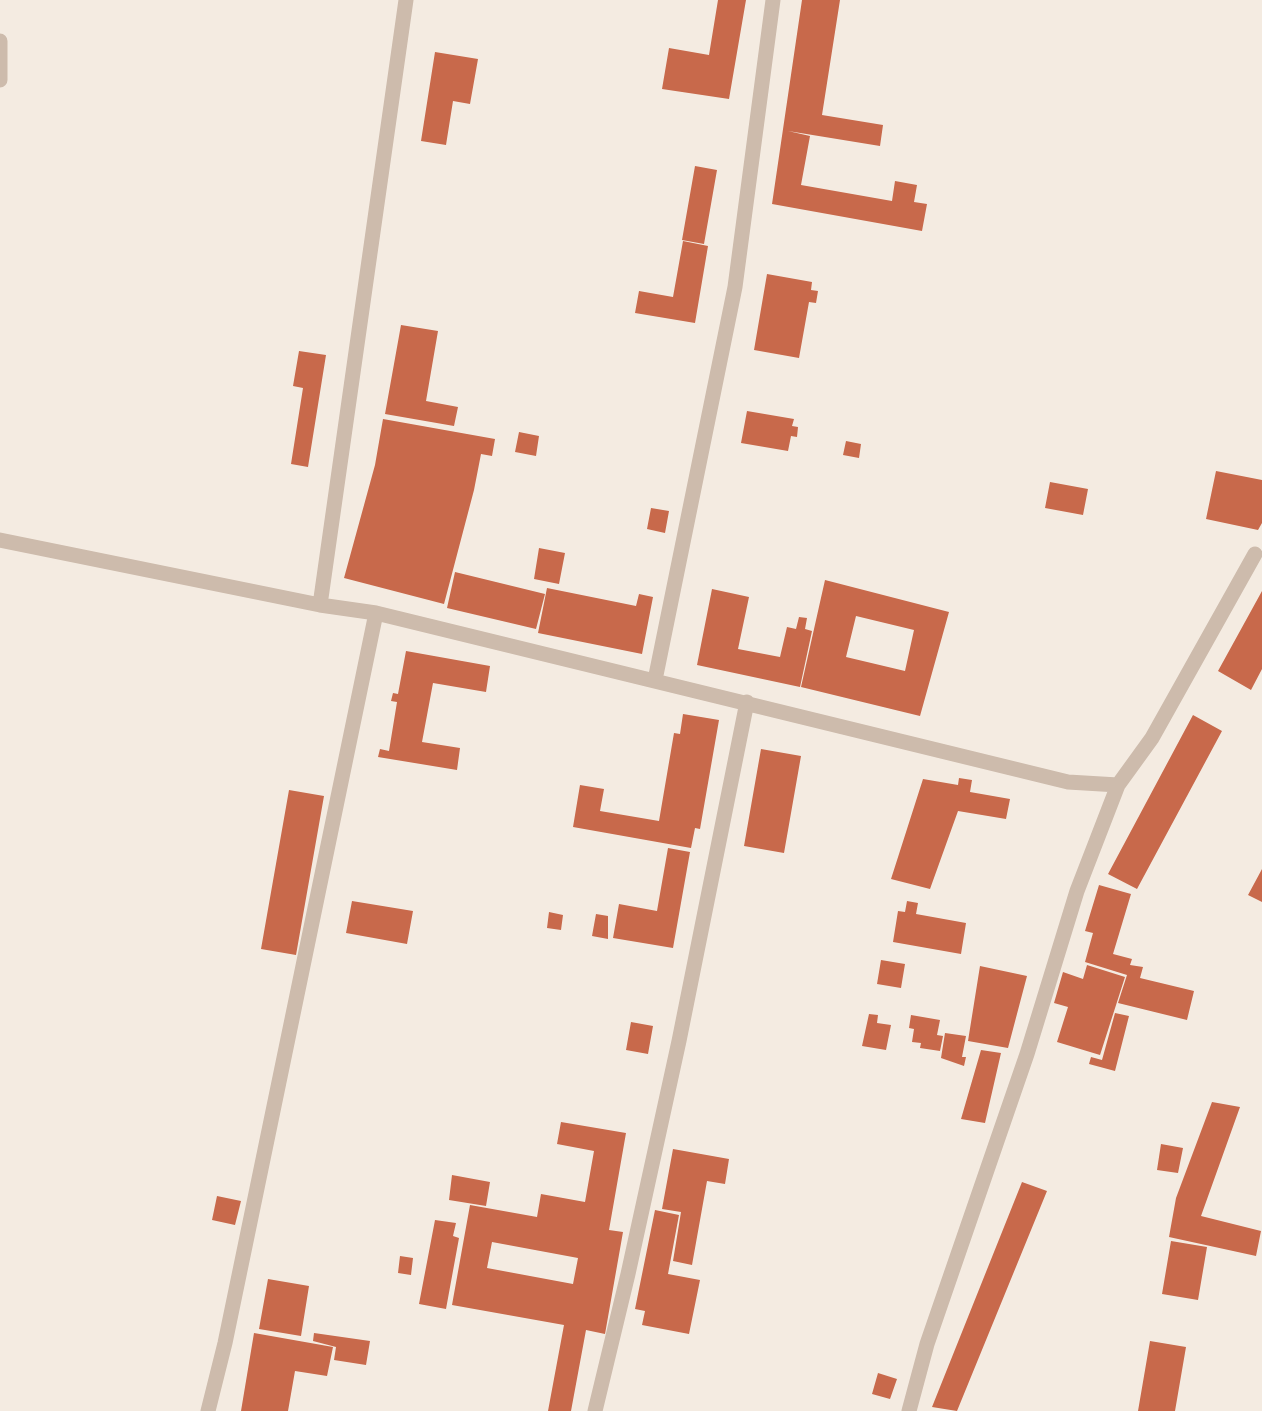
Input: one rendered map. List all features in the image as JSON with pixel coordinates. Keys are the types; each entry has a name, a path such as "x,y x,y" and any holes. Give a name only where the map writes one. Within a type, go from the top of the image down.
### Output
{"street":[{"path":"320,605 406,0"},
{"path":"655,680 735,287 773,0"},
{"path":"0,41 0,80"},
{"path":"0,540 320,605 376,613 1068,782 1119,785"},
{"path":"909,1411 927,1344 1027,1054 1077,891 1119,785 1152,738 1260,552"},
{"path":"208,1411 230,1320 376,613"},
{"path":"595,1411 628,1274 679,1041 747,702"}],"building":[{"path":"718,0 746,0 729,99 662,89 669,48 709,55"},
{"path":"802,0 840,0 822,115 883,125 880,146 788,131 810,136 801,185 892,201 895,181 917,185 914,202 927,204 922,231 772,204"},
{"path":"435,52 478,59 470,104 453,101 446,145 421,141"},
{"path":"695,166 717,170 704,244 682,240"},
{"path":"683,241 708,246 695,323 635,313 639,291 673,297"},
{"path":"767,274 812,282 811,290 818,291 816,303 809,302 799,358 754,350"},
{"path":"401,325 438,331 426,401 458,407 454,426 385,414"},
{"path":"299,351 326,355 308,467 291,464 303,388 293,386"},
{"path":"747,411 794,419 792,426 798,427 797,437 791,436 788,451 741,443"},
{"path":"383,419 495,439 492,456 481,454 474,490 444,604 344,578 375,465"},
{"path":"519,432 539,436 536,456 515,452"},
{"path":"846,441 861,444 859,458 843,455"},
{"path":"1216,471 1262,480 1262,523 1258,530 1206,519"},
{"path":"1050,482 1088,489 1083,515 1045,508"},
{"path":"651,508 669,511 665,533 647,529"},
{"path":"539,548 565,553 559,584 534,579"},
{"path":"455,572 545,594 536,629 447,608"},
{"path":"825,580 949,612 920,716 801,687","holes":["856,616 914,630 905,671 846,657"]},
{"path":"547,588 636,606 639,594 653,597 642,654 538,633"},
{"path":"712,589 749,597 738,649 780,657 787,627 796,629 799,617 807,618 805,629 812,631 800,687 697,665"},
{"path":"1262,591 1262,669 1251,690 1218,671"},
{"path":"406,651 490,666 486,692 433,683 422,742 460,748 457,770 378,757 380,749 389,751 397,702 391,701 393,693 398,694"},
{"path":"683,714 719,720 700,829 695,828 691,848 573,827 580,785 604,789 600,811 659,821 674,733 680,734"},
{"path":"1193,715 1222,731 1137,889 1108,874"},
{"path":"761,749 801,756 784,853 744,846"},
{"path":"959,778 972,780 970,792 1010,799 1006,819 958,811 930,889 891,879 923,779 958,785"},
{"path":"289,790 324,796 296,955 261,949"},
{"path":"668,848 690,852 673,948 613,938 619,904 657,911"},
{"path":"1262,869 1262,902 1248,895"},
{"path":"1099,885 1131,894 1113,954 1132,959 1130,965 1143,967 1140,978 1194,991 1187,1020 1118,1003 1127,975 1085,962 1093,933 1085,931"},
{"path":"352,901 413,911 407,944 346,933"},
{"path":"907,901 918,903 916,914 966,923 961,954 893,942 898,911 905,912"},
{"path":"549,912 563,915 561,930 547,928"},
{"path":"596,914 608,916 608,939 592,936"},
{"path":"881,960 905,964 901,988 877,984"},
{"path":"1087,965 1125,977 1100,1055 1057,1042 1068,1007 1054,1003 1063,972 1083,979"},
{"path":"980,966 1027,976 1008,1048 968,1041"},
{"path":"1115,1013 1129,1016 1115,1071 1089,1064 1091,1057 1102,1060"},
{"path":"869,1014 878,1015 877,1023 891,1025 886,1050 862,1046"},
{"path":"911,1015 940,1020 937,1035 943,1036 940,1051 920,1048 921,1043 912,1042 914,1029 909,1028"},
{"path":"631,1022 653,1026 648,1054 626,1050"},
{"path":"945,1033 966,1036 962,1057 966,1057 964,1066 941,1058"},
{"path":"981,1050 1001,1053 985,1123 961,1119"},
{"path":"1212,1102 1240,1107 1201,1216 1261,1231 1256,1256 1169,1237 1176,1198"},
{"path":"561,1122 626,1133 609,1230 623,1232 605,1334 586,1330 571,1411 548,1411 564,1325 452,1305 470,1205 537,1217 541,1194 585,1202 594,1151 557,1144","holes":["492,1242 578,1258 573,1284 487,1268"]},
{"path":"1161,1144 1183,1148 1178,1173 1157,1170"},
{"path":"673,1149 729,1159 725,1184 707,1181 692,1265 673,1261 681,1212 662,1209"},
{"path":"452,1175 490,1182 486,1206 449,1200"},
{"path":"1022,1182 1047,1191 957,1411 932,1407"},
{"path":"217,1196 241,1201 235,1225 212,1220"},
{"path":"655,1210 679,1215 668,1274 700,1280 689,1334 642,1325 645,1311 635,1309"},
{"path":"435,1220 456,1223 453,1236 459,1238 446,1309 419,1304"},
{"path":"1171,1241 1207,1247 1198,1300 1162,1294"},
{"path":"400,1256 413,1258 411,1275 398,1273"},
{"path":"268,1279 309,1286 301,1336 259,1329"},
{"path":"254,1333 333,1347 327,1376 295,1371 288,1411 241,1411"},
{"path":"314,1333 370,1341 366,1365 334,1360 336,1347 313,1341"},
{"path":"1150,1341 1186,1347 1175,1411 1138,1411"},
{"path":"878,1373 897,1379 890,1399 872,1394"}]}
